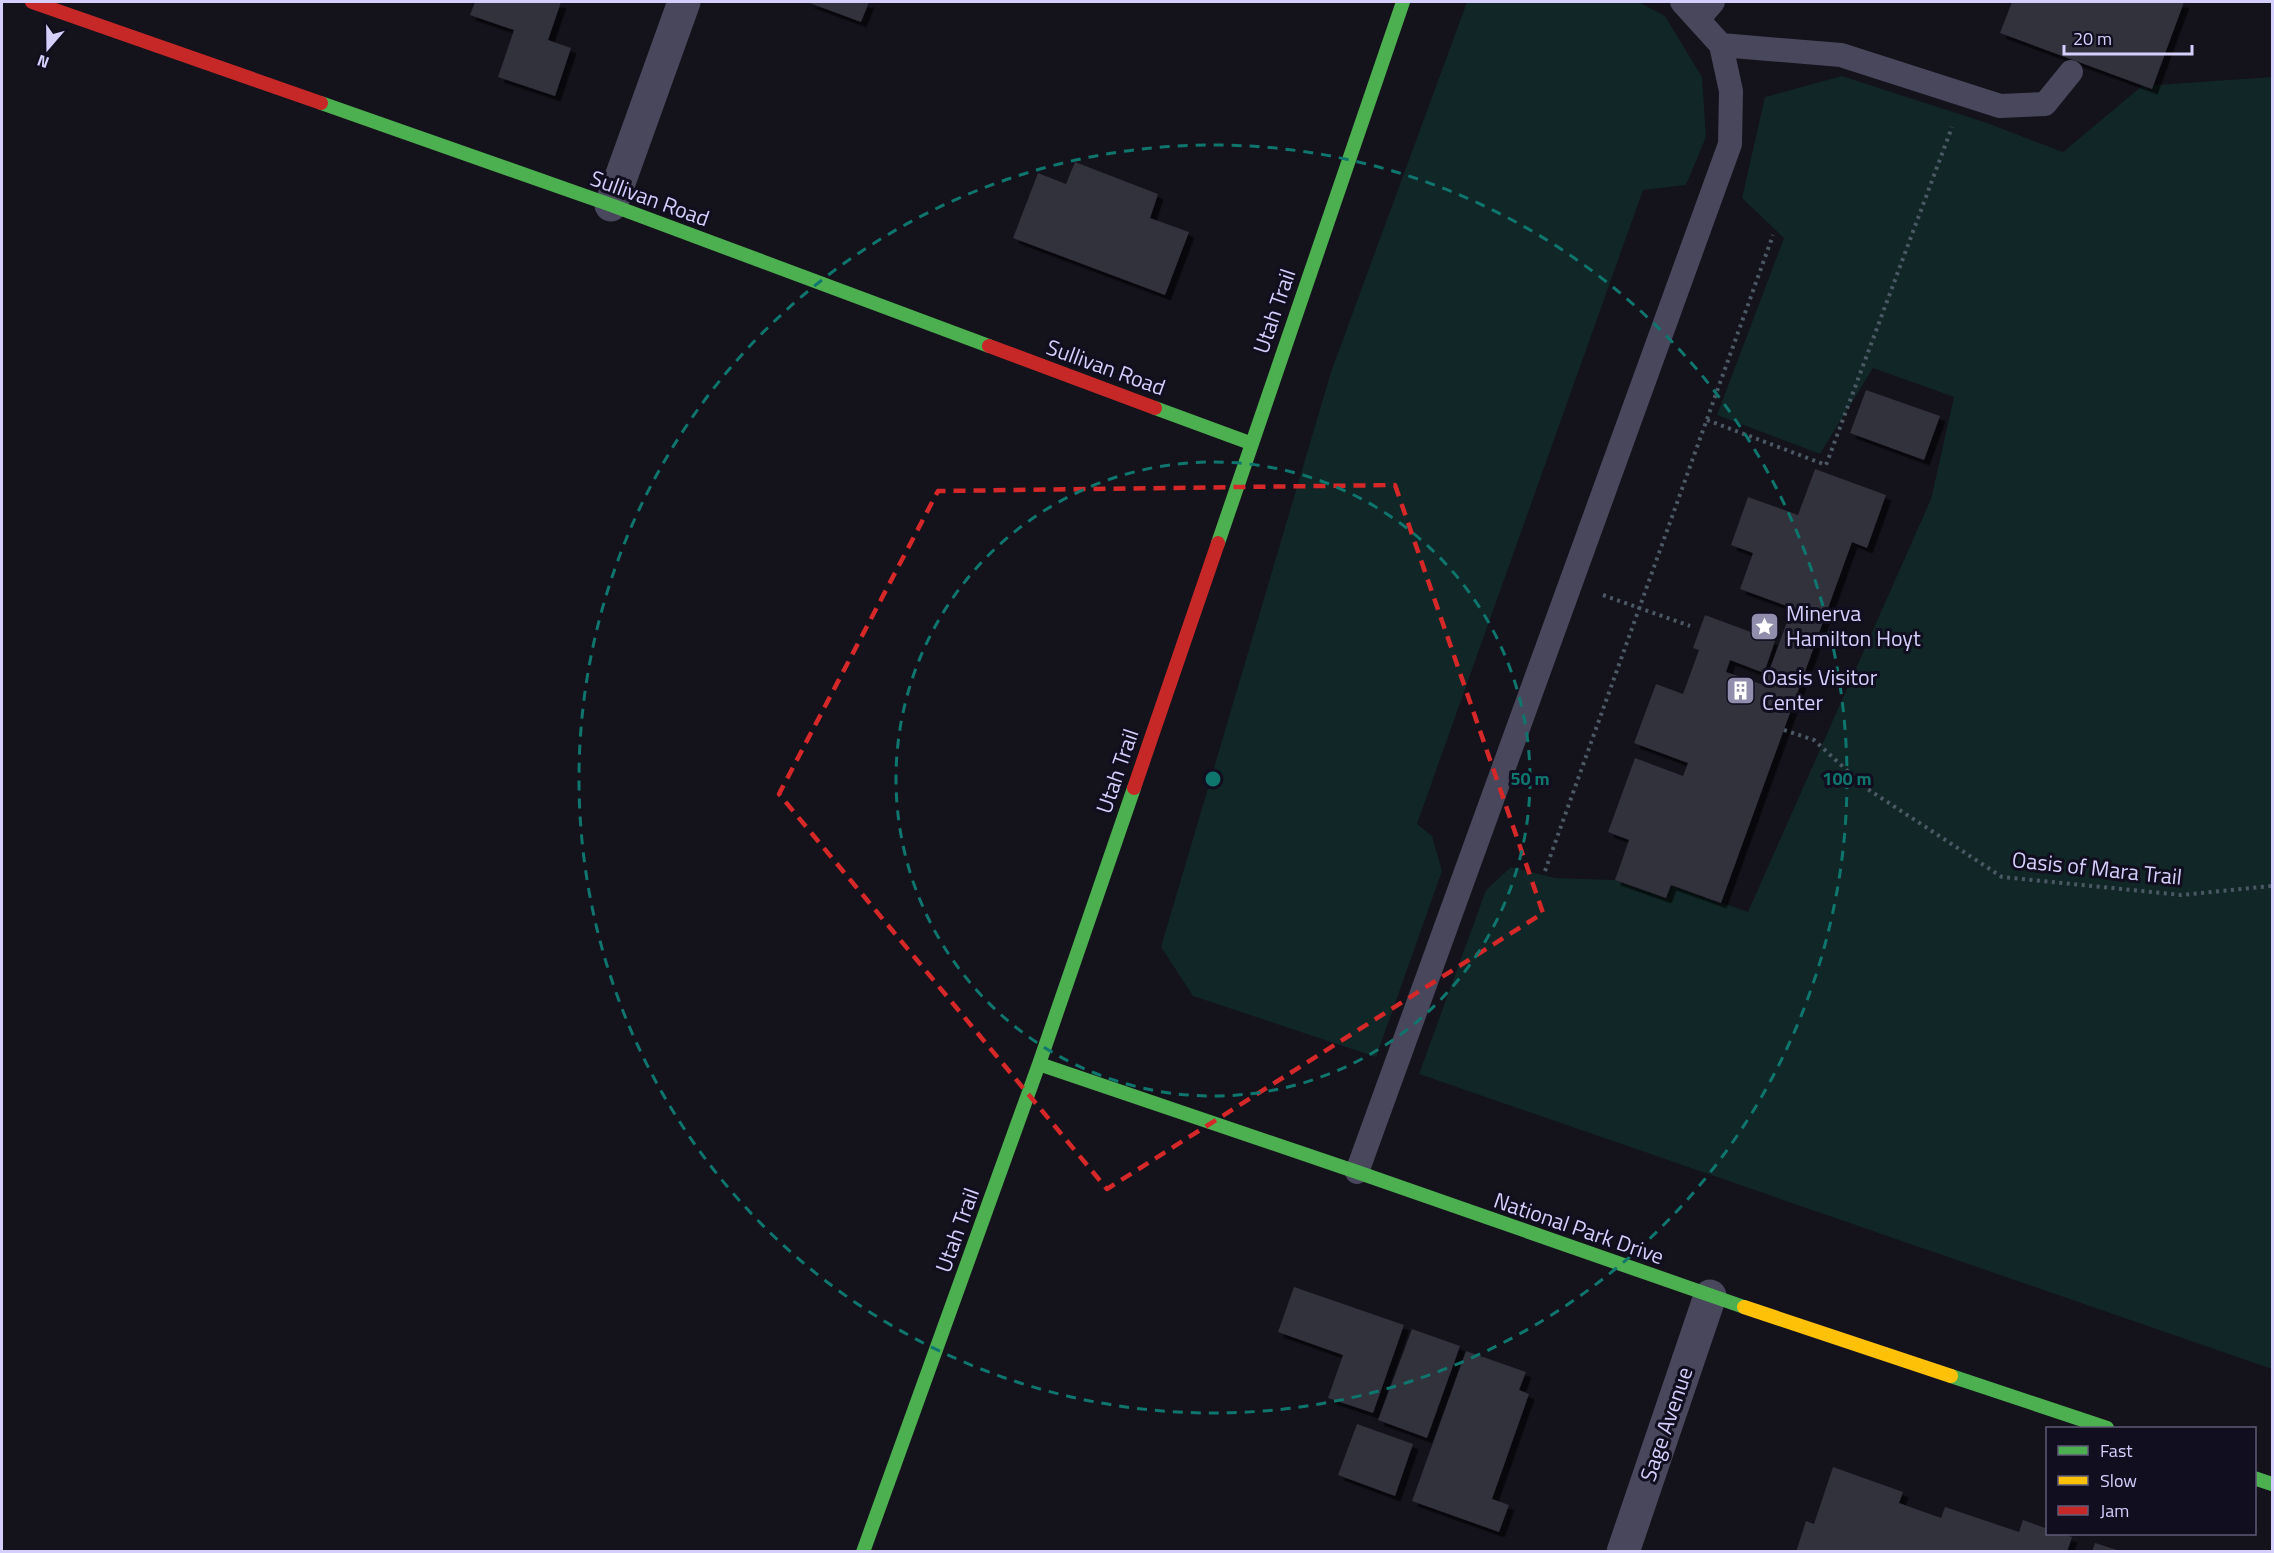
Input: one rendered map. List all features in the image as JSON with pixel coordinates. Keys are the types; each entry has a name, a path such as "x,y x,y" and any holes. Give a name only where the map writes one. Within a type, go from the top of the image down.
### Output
{"street":[{"name":"Sullivan Road","path":"32,2 611,205 1250,443"},
{"path":"611,205 684,2"},
{"name":"Utah Trail","path":"863,1551 1039,1064 1403,2"},
{"name":"National Park Drive","path":"1039,1064 1357,1172 1710,1296 2104,1427"},
{"name":"Sage Avenue","path":"1623,1551 1710,1296"},
{"path":"2256,1479 2272,1484"}],"lane":[{"path":"1357,1172 1730,144 1731,91 1722,45 1698,7"},
{"path":"1722,45 1841,55 2000,106 2045,104 2071,72"}],"path":[{"path":"1707,420 1826,465 1964,95"},
{"path":"1545,871 1773,235"},
{"path":"1571,583 1690,626"},
{"name":"Oasis of Mara Trail","path":"1784,730 1814,740 1866,788 2002,877 2181,895 2272,886"}],"highlighted area":[{"path":"1395,485 1543,913 1107,1189 779,794 938,491"}],"green space":[{"path":"1467,2 1639,2 1665,16 1702,77 1706,137 1686,185 1643,190 1417,824 1432,836 1442,871 1376,1057 1193,996 1161,947 1331,372"},
{"path":"1842,76 1987,123 2063,152 2142,86 2272,77 2272,1369 1419,1074 1486,890 1511,867 1555,878 1615,880 1666,898 1671,885 1748,912 1931,499 1954,397 1873,368 1820,454 1717,415 1784,238 1742,198 1765,97"}],"building":[{"path":"475,2 561,2 548,40 571,48 555,96 498,77 514,30 470,15"},
{"path":"807,2 869,2 861,22"},
{"path":"2012,2 2184,2 2152,89 2000,33"},
{"path":"1075,162 1158,194 1150,218 1189,232 1165,295 1013,238 1038,173 1066,184"},
{"path":"1866,390 1940,416 1924,460 1850,433"},
{"name":"Oasis Visitor Center","path":"1815,469 1886,495 1867,548 1852,542 1721,903 1671,885 1666,898 1615,880 1629,840 1608,832 1635,758 1683,776 1688,763 1634,743 1656,684 1683,694 1699,650 1693,648 1705,615 1775,641 1764,673 1730,660 1726,672 1764,685 1792,608 1740,589 1753,553 1731,545 1748,497 1798,515"},
{"path":"1294,1287 1404,1325 1373,1413 1328,1398 1343,1355 1278,1332"},
{"path":"1412,1329 1460,1346 1427,1438 1378,1420"},
{"path":"1466,1351 1526,1372 1519,1390 1529,1394 1492,1499 1509,1505 1499,1532 1412,1501"},
{"path":"1357,1424 1413,1444 1395,1496 1338,1475"},
{"path":"1833,1467 1903,1492 1899,1503 1941,1518 1945,1507 2019,1532 2023,1520 2046,1528 2046,1535 2072,1537 2067,1552 1796,1552 1806,1521 1814,1524"},
{"path":"2095,1543 2120,1551 2120,1552 2092,1552"}],"traffic: fast":[{"path":"1218,543 1403,2"},
{"path":"321,103 611,205 989,346"},
{"path":"1155,408 1250,443"},
{"path":"863,1552 1039,1064 1134,788"},
{"path":"1039,1064 1744,1307"},
{"path":"1951,1376 2104,1427"},
{"path":"2256,1479 2272,1484"}],"traffic: slow":[{"path":"1744,1307 1951,1376"}],"traffic: jam":[{"path":"32,2 321,103"},
{"path":"989,346 1155,408"},
{"path":"1134,788 1218,543"}],"place":[{"name":"Minerva Hamilton Hoyt","path":"1765,626"},
{"name":"Oasis Visitor Center","path":"1741,690"}]}
